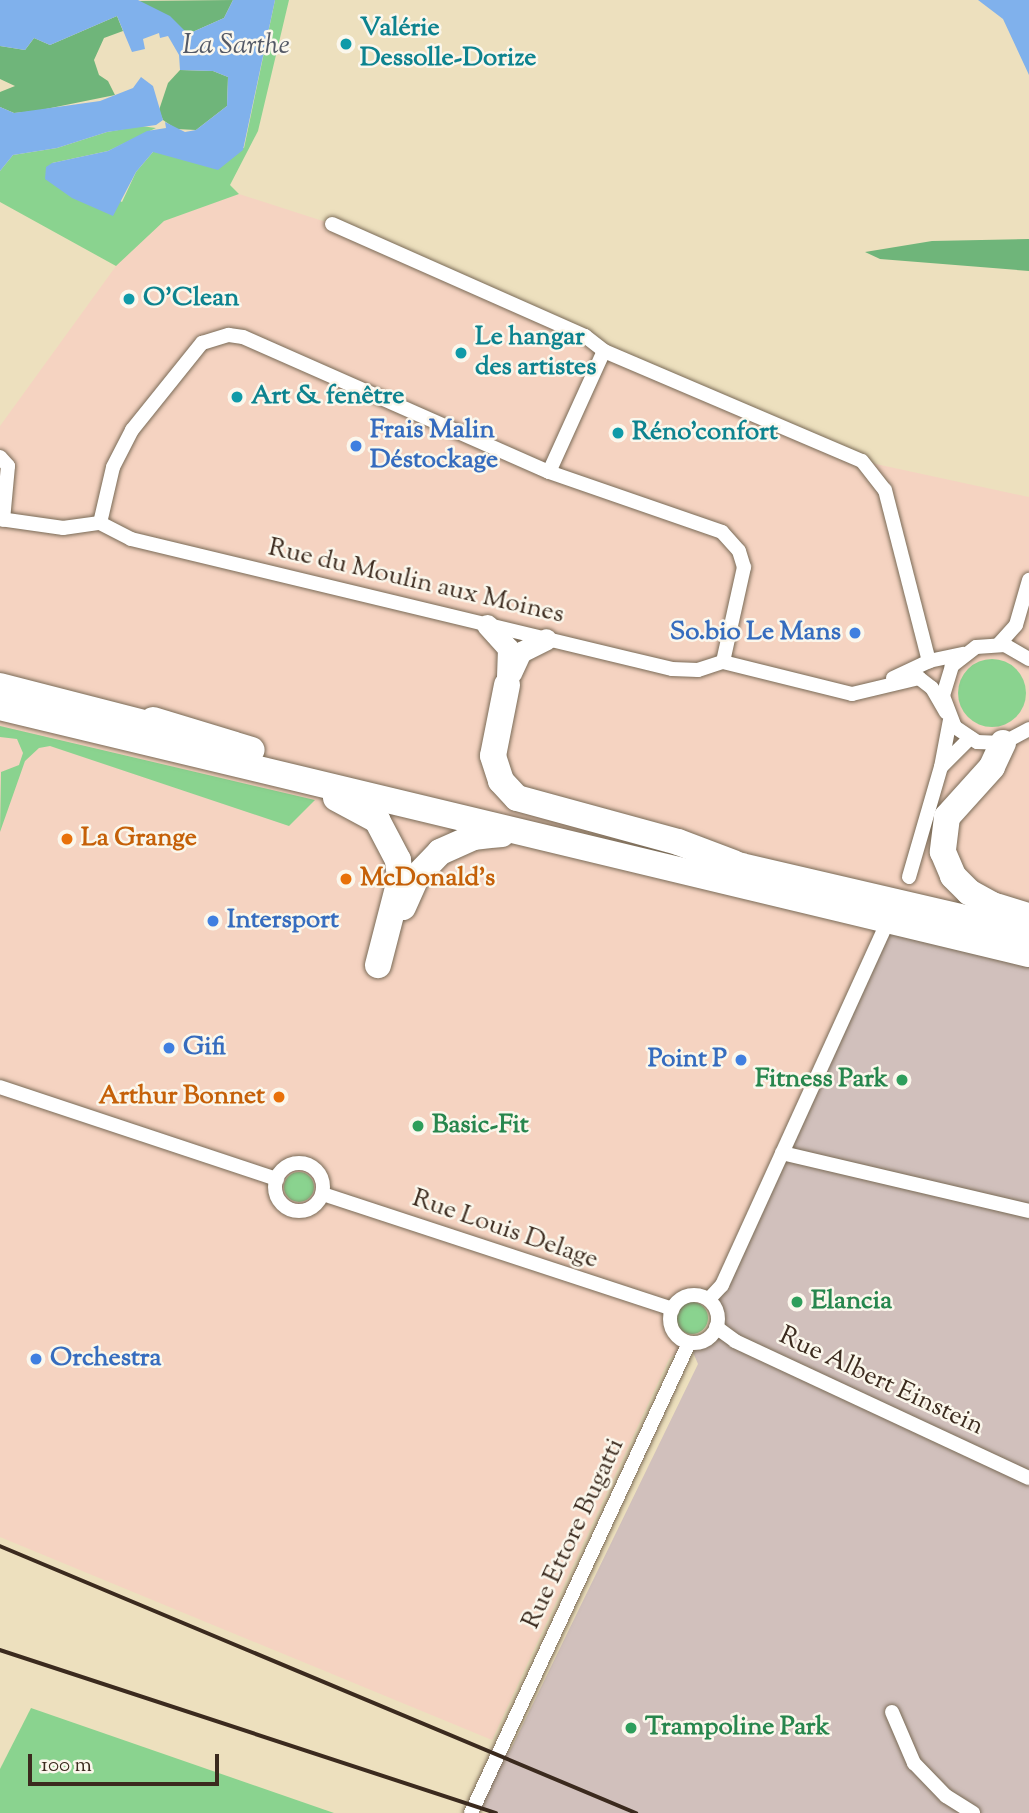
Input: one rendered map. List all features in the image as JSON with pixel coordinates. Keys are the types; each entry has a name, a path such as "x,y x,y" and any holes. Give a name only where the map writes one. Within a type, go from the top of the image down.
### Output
{"highway":[{"path":"0,674 252,750"},
{"path":"507,685 493,756 501,781 511,793 548,810 678,842 749,868"},
{"path":"0,686 252,750 1029,933"},
{"path":"0,707 1029,954"},
{"path":"1003,743 992,767 947,817 943,852 953,876 969,892 992,905 1029,916"},
{"path":"181,750 228,771 350,803 377,820 394,847 400,880 378,965 417,876 428,863 473,836 525,833"}],"street":[{"path":"332,224 585,336 604,351 862,461 885,489 929,661"},
{"path":"0,457 8,466 1,519 64,528 100,523 113,467 132,430 202,343 229,335 243,337 549,471 722,532 733,541 744,566 723,662"},
{"path":"549,471 604,351"},
{"name":"Rue du Moulin aux Moines","path":"100,523 131,539 685,671 723,662 852,694 875,691 906,679 922,679 948,716"},
{"path":"1029,580 1016,625 999,644 1029,655"},
{"path":"487,625 508,648 507,685"},
{"path":"507,685 521,652 545,639"},
{"name":"Rue du Moulin aux Moines","path":"875,691 929,661 963,654 976,647 999,644"},
{"path":"909,877 941,767 948,716 945,680 963,654"},
{"path":"948,716 970,738 1003,743 1029,729"},
{"path":"941,767 970,738"},
{"path":"709,1299 722,1284 884,929"},
{"path":"0,1087 277,1179"},
{"path":"782,1153 1029,1211"},
{"path":"305,1164 321,1175 323,1194 315,1206 295,1212 278,1199 277,1179 285,1168 305,1164"},
{"name":"Rue Louis Delage","path":"323,1194 673,1309"},
{"path":"691,1295 709,1299 716,1327 705,1340 689,1343 673,1328 673,1309 691,1295"},
{"name":"Rue Albert Einstein","path":"716,1327 735,1341 1029,1478"},
{"name":"Rue Ettore Bugatti","path":"471,1813 689,1343"},
{"path":"892,1712 914,1762 946,1796 973,1813"}],"shaded area":[{"path":"239,194 332,224 862,461 1029,497 1029,936 722,1285 675,1305 673,1329 689,1343 669,1359 492,1740 0,1537 0,426 116,266 163,221"},
{"path":"893,911 1029,948 1029,1813 496,1813 474,1805 497,1755 510,1751 698,1364 689,1343 701,1342 714,1331 717,1320 712,1305"}],"green space":[{"path":"233,0 224,18 188,34 137,1"},
{"path":"275,0 289,0 258,131 230,185 239,194 164,221 116,266 0,202 0,171 13,155 57,148 107,132 141,126 156,128 108,151 52,163 122,202 136,172 153,152 244,148"},
{"path":"117,16 123,31 104,38 94,60 99,75 108,81 115,95 36,111 14,113 0,107 0,92 15,86 0,79 0,46 25,50 34,38 50,45"},
{"path":"180,70 213,71 228,77 227,106 196,130 176,129 163,120 159,110 168,83"},
{"path":"1029,239 1029,271 880,259 865,252 932,241"},
{"path":"992,659 1005,662 1016,669 1023,680 1026,693 1023,706 1016,717 1005,724 992,727 979,724 968,717 961,706 958,693 961,680 968,669 979,662"},
{"path":"0,726 315,800 289,826 50,746 39,748 25,761 0,832 1,772 19,765 23,753 17,739 0,737"},
{"path":"299,1172 310,1176 314,1187 310,1198 299,1202 288,1198 284,1187 288,1176"},
{"path":"692,1302 703,1307 708,1318 703,1329 692,1334 681,1329 676,1318 681,1307"},
{"path":"31,1708 334,1813 0,1813 0,1769"}],"water":[{"name":"La Sarthe","path":"0,0 138,0 170,16 188,34 224,18 233,0 275,0 243,150 218,170 153,152 136,172 113,216 72,198 45,179 46,167 52,163 108,151 147,131 166,128 165,122 185,132 196,130 227,106 228,77 213,71 180,70 179,55 168,36 160,38 159,33 143,39 145,49 132,52 117,16 50,45 34,38 25,50 0,46"},
{"path":"978,0 1029,0 1029,75 1003,19"},
{"name":"La Sarthe","path":"141,77 153,86 163,120 156,125 107,132 57,148 13,155 0,171 0,107 14,113 100,101 133,88"}],"railway":[{"path":"0,1546 636,1813"},
{"path":"0,1650 496,1813"}],"place":[{"name":"Valérie Dessolle-Dorize","path":"346,44"},
{"name":"O'Clean","path":"129,299"},
{"name":"Le hangar des artistes","path":"461,353"},
{"name":"Art & fenêtre","path":"237,397"},
{"name":"Réno'confort","path":"618,433"},
{"name":"Frais Malin Déstockage","path":"356,446"},
{"name":"So.bio Le Mans","path":"855,633"},
{"name":"La Grange","path":"67,839"},
{"name":"McDonald's","path":"346,879"},
{"name":"Intersport","path":"213,921"},
{"name":"Gifi","path":"169,1048"},
{"name":"Point P","path":"741,1060"},
{"name":"Fitness Park","path":"902,1080"},
{"name":"Arthur Bonnet","path":"279,1097"},
{"name":"Basic-Fit","path":"418,1126"},
{"name":"Elancia","path":"797,1302"},
{"name":"Orchestra","path":"36,1359"},
{"name":"Trampoline Park","path":"631,1728"}]}
